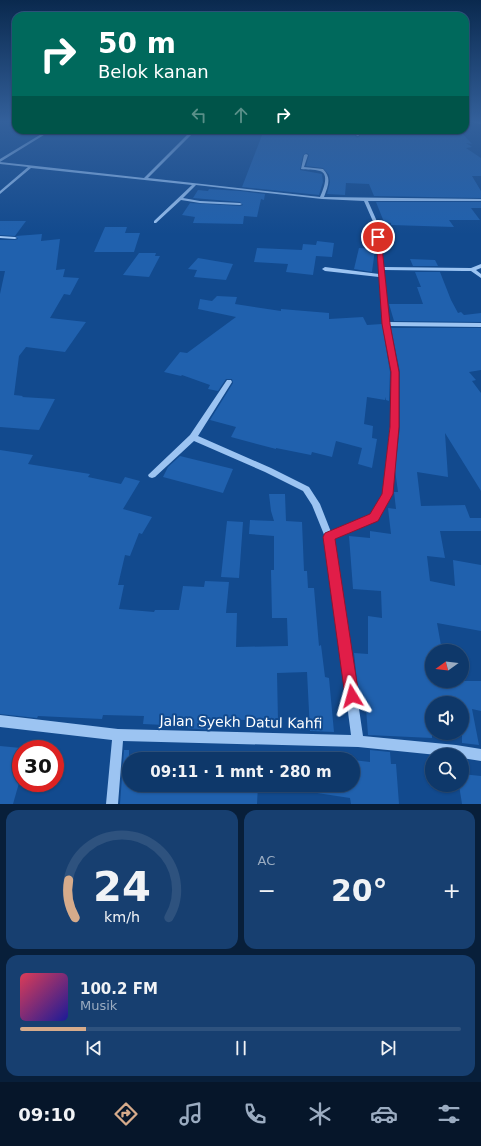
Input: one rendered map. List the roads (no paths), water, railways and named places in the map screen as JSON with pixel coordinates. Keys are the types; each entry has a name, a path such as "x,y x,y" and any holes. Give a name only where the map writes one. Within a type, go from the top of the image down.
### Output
{"street":[{"path":"145,179 165,159"},
{"path":"305,159 302,168 324,170 326,174 327,183 322,198"},
{"path":"0,162 30,167 322,198 366,200 410,198 481,200"},
{"path":"0,193 30,167"},
{"path":"156,222 194,185"},
{"path":"180,199 200,202 240,204"},
{"path":"329,537 374,517 387,494 394,427 395,372 386,324 377,226 366,200"},
{"path":"0,237 15,238"},
{"path":"325,269 381,272 472,270 481,266"},
{"path":"472,270 481,276"},
{"path":"386,324 481,325"},
{"path":"152,475 193,437 229,382"},
{"path":"193,437 268,470 306,489 316,504 329,537 358,740"},
{"name":"Jalan Syekh Datul Kahfi","path":"0,722 118,735 358,740 481,755"},
{"path":"112,804 118,735"}]}
